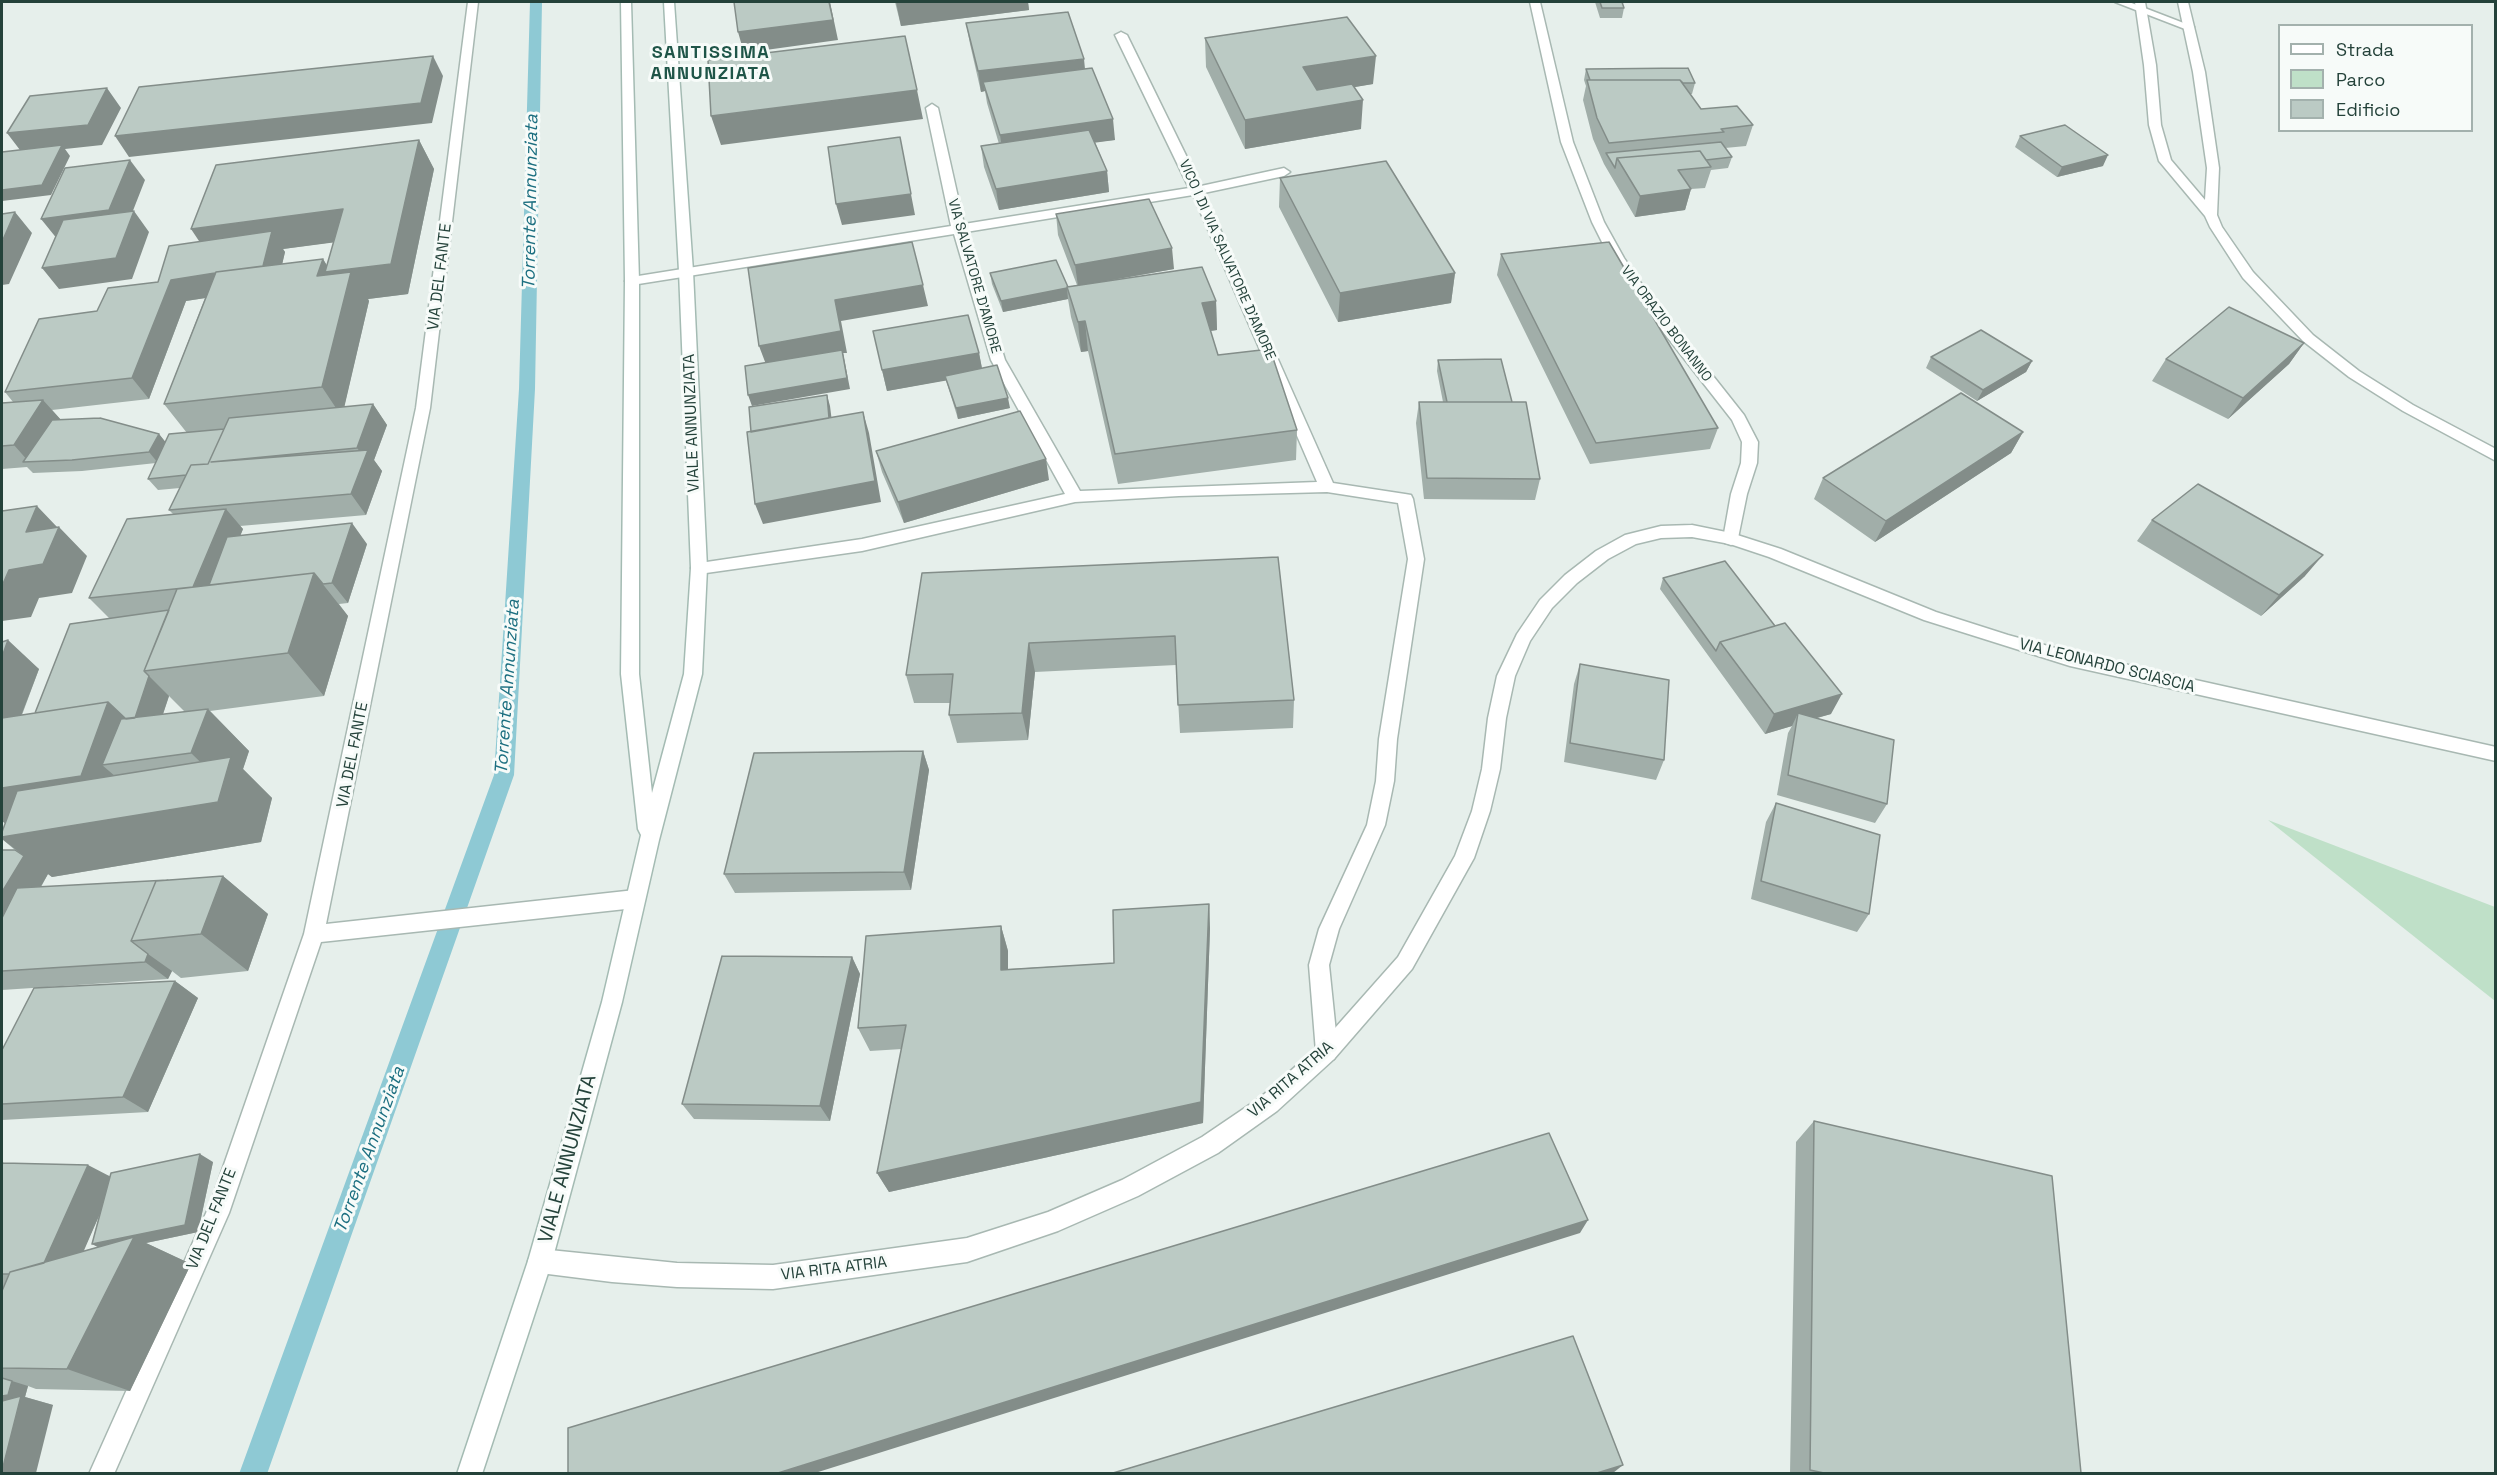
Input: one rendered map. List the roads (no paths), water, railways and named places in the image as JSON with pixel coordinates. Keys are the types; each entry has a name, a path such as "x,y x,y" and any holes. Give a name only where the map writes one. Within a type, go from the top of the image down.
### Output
{"street":[{"name":"VIA DEL FANTE","path":"101,1473 221,1205 315,934 423,408 473,2"},
{"name":"VIALE ANNUNZIATA","path":"626,2 632,280 630,674 649,840"},
{"name":"VIALE ANNUNZIATA","path":"469,1473 540,1261 612,1002 649,840 693,674 699,568 686,271 669,2"},
{"name":"VIA ORAZIO BONANNO","path":"1535,2 1567,142 1598,222 1617,258 1644,298 1739,418 1750,442 1749,463 1739,494 1731,539"},
{"path":"2120,2 2141,6 2189,27"},
{"path":"2183,2 2199,72 2213,168 2211,216"},
{"path":"2141,6 2155,125 2165,161 2211,216 2216,228 2248,275 2308,338 2354,374 2408,408 2496,456"},
{"name":"VICO I DI VIA SALVATORE D'AMORE","path":"1121,35 1197,191 1327,487"},
{"name":"VIA SALVATORE D'AMORE","path":"932,108 958,227 998,360 1075,497"},
{"path":"632,280 1197,191 1284,172"},
{"path":"699,568 862,545 1075,497 1179,491 1327,487 1405,499 1416,559 1376,825 1329,929 1319,965 1327,1052"},
{"name":"VIA RITA ATRIA","path":"540,1261 678,1275 773,1276 872,1265 967,1250 1050,1223 1150,1178 1210,1145 1269,1104 1327,1052 1405,963 1464,858 1481,811 1491,769 1497,717 1506,676 1523,639 1546,604 1602,555 1631,539 1661,532 1692,531 1731,539"},
{"name":"VIA LEONARDO SCIASCIA","path":"1731,539 1775,553 1930,616 2070,659 2496,754"},
{"path":"315,934 635,899"}],"waterway":[{"name":"Torrente Annunziata","path":"253,1474 504,775 527,389 536,2"}],"district":[{"name":"SANTISSIMA ANNUNZIATA","path":"711,63"}]}
